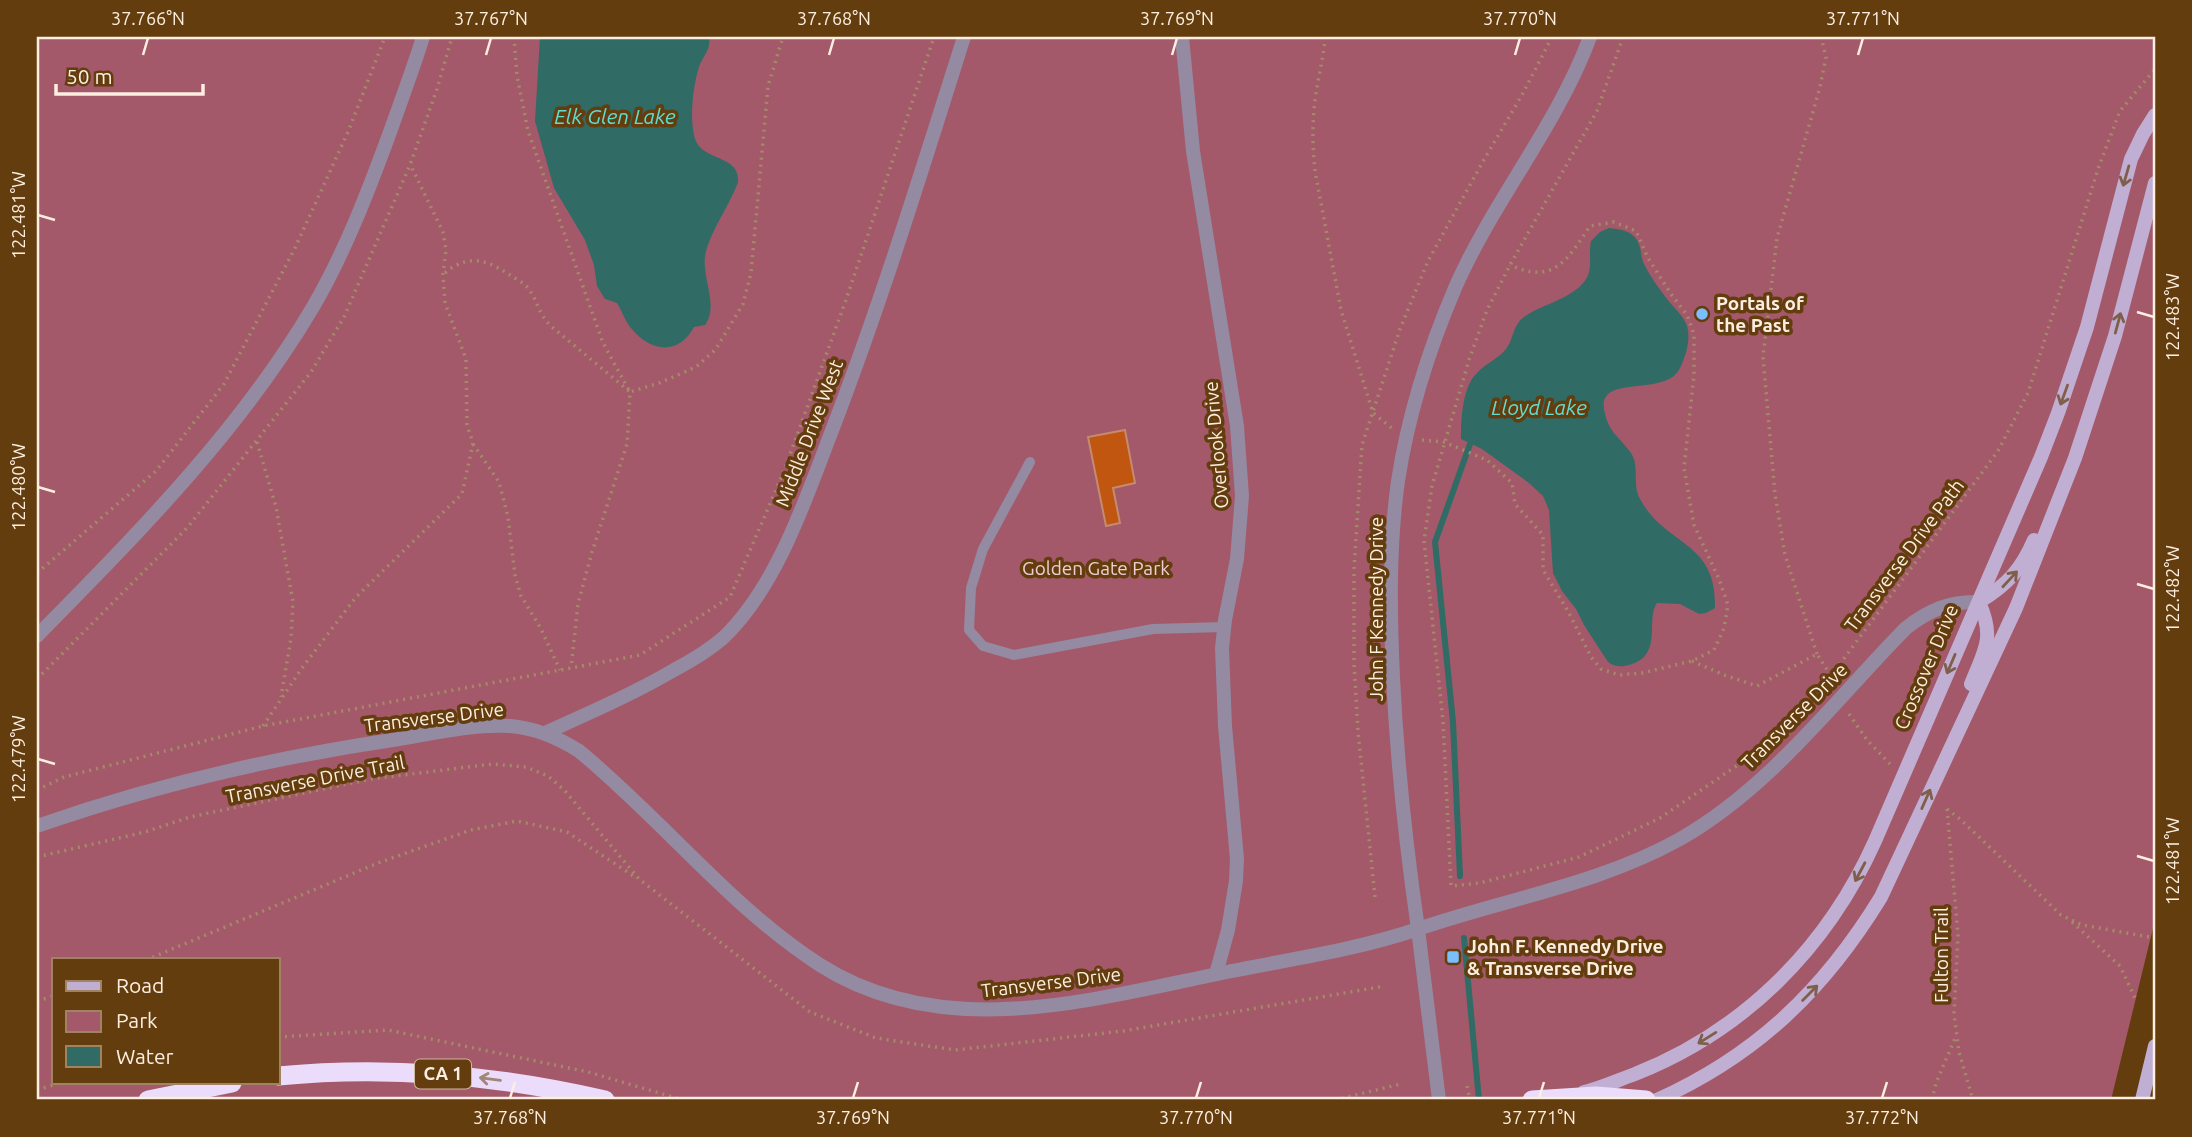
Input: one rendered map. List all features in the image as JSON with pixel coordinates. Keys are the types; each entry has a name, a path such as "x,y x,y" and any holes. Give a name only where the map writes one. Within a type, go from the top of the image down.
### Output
{"highway":[{"name":"CA 1","path":"280,1076 371,1071 451,1074 528,1084 605,1100"},
{"path":"148,1100 227,1084"},
{"name":"Crossover Drive","path":"1532,1100 1596,1096 1646,1100"}],"main road":[{"name":"Crossover Drive","path":"1562,1097 1592,1090 1630,1076 1706,1039 1758,1000 1806,953 1844,900 1865,862 2058,413 2087,327 2132,159 2155,115"},
{"path":"1657,1100 1703,1077 1759,1039 1814,990 1844,954 1876,906 2016,608 2075,458 2115,336 2155,183"},
{"path":"1962,723 1969,689 1988,640 1987,621 1979,602 2000,589 2016,573 2030,548 2057,485 2075,458"},
{"path":"2142,1100 2155,1046"}],"street":[{"path":"37,636 185,482 242,411 293,337 326,284 351,231 385,146 423,37"},
{"name":"Middle Drive West","path":"545,733 642,688 707,651 736,624 761,589 797,517 836,420 887,276 964,37"},
{"name":"Overlook Drive","path":"1182,37 1193,151 1236,414 1240,463 1241,527 1222,648 1225,726 1237,859 1236,881 1216,974"},
{"name":"John F Kennedy Drive","path":"1439,1100 1397,750 1391,611 1394,520 1399,479 1427,365 1455,288 1490,221 1570,83 1590,37"},
{"name":"Transverse Drive","path":"37,826 208,776 338,748 490,727 508,726 545,733 563,741 594,763 736,897 781,937 822,966 862,988 904,1001 953,1009 1006,1010 1120,994 1373,943 1596,875 1639,858 1681,839 1773,768 1821,721 1906,628 1920,617 1948,604 1979,602"}],"lane":[{"path":"1030,462 983,549 971,588 969,630 983,646 1014,655 1153,629 1224,627"}],"path":[{"path":"37,573 156,471 225,384 295,248 348,132 385,37"},
{"path":"514,37 517,76 528,131 603,343 630,392 626,444 578,604 571,668"},
{"path":"630,392 696,367 716,349 743,304 751,273 768,86 783,37"},
{"path":"37,790 64,777 263,726 640,655 730,597 784,471 846,300 934,37"},
{"path":"1325,37 1316,89 1312,149 1341,310 1373,413"},
{"path":"1375,897 1354,663 1354,569 1362,445 1401,329 1428,261 1552,37"},
{"path":"1444,442 1478,333 1498,286 1597,111 1623,37"},
{"path":"1821,37 1826,57 1820,88 1777,238 1763,357 1775,494 1785,555 1817,654 1831,676"},
{"name":"Transverse Drive Path","path":"1444,442 1432,486 1424,541 1443,721 1451,886 1480,883 1579,857 1660,817 1751,756 1831,676 1998,451 2028,393 2099,166 2120,111 2155,69"},
{"path":"410,164 443,232 446,250 444,303 466,359 467,425 473,443 499,482 508,517 515,575 521,596 540,627 560,670"},
{"path":"1407,439 1444,442 1487,460 1512,483 1515,504 1543,535 1543,570 1591,657 1601,669 1619,674 1642,673 1692,661 1714,650 1724,628 1728,605 1694,525 1684,468 1695,375 1694,334 1691,324 1648,258 1636,231 1614,222 1590,226 1571,254 1550,272 1528,273 1510,265"},
{"path":"443,274 453,266 467,261 481,261 497,267 528,288 538,310 551,326 630,392"},
{"path":"257,442 276,507 293,602 291,638 281,700"},
{"path":"263,726 356,597 462,494 473,443"},
{"path":"1692,661 1756,686 1817,654"},
{"path":"1849,714 1867,740 1892,767"},
{"name":"Transverse Drive Trail","path":"37,857 145,832 190,817 371,779 492,764 526,767 548,776 565,791 639,879 567,832 517,821 471,830 378,863 151,958"},
{"name":"Fulton Trail","path":"1973,1100 1959,1052 1954,1014 1958,935 1947,809 2053,909 2070,920"},
{"path":"2070,920 2155,938"},
{"path":"2070,920 2120,966 2136,1000"},
{"path":"280,1037 388,1030 587,1072 683,1100"},
{"path":"1932,1100 1936,1083 1957,1034"},
{"path":"37,1090 57,1084"},
{"path":"1335,1100 1401,1084"},
{"path":"1467,1086 1470,1100"}],"green space":[{"name":"Golden Gate Park","path":"37,37 2155,37 2155,920 2111,1100 37,1100"}],"water":[{"name":"Elk Glen Lake","path":"540,37 709,37 709,46 699,67 695,84 692,103 693,131 699,146 733,167 738,182 705,256 709,318 705,325 694,327 680,343 664,347 647,342 629,325 617,303 605,299 597,286 594,265 585,240 554,188 535,121"},
{"name":"Lloyd Lake","path":"1609,228 1625,231 1635,237 1645,266 1684,320 1688,336 1684,358 1673,377 1662,382 1612,392 1605,398 1606,417 1611,429 1634,458 1636,488 1640,499 1651,515 1699,556 1708,569 1715,608 1699,614 1680,604 1657,603 1652,619 1652,637 1646,654 1640,660 1621,666 1608,662 1553,573 1549,510 1543,496 1482,449 1461,439 1463,404 1472,379 1506,349 1517,324 1524,317 1563,298 1584,282 1590,267 1591,241"}],"building":[{"path":"1125,430 1135,483 1113,488 1120,523 1106,526 1088,437"}],"waterway":[{"path":"1460,876 1453,722 1435,542 1470,444"},
{"path":"1464,938 1479,1100"}],"place":[{"name":"Portals of the Past","path":"1702,314"},
{"name":"John F. Kennedy Drive & Transverse Drive","path":"1453,957"}]}
